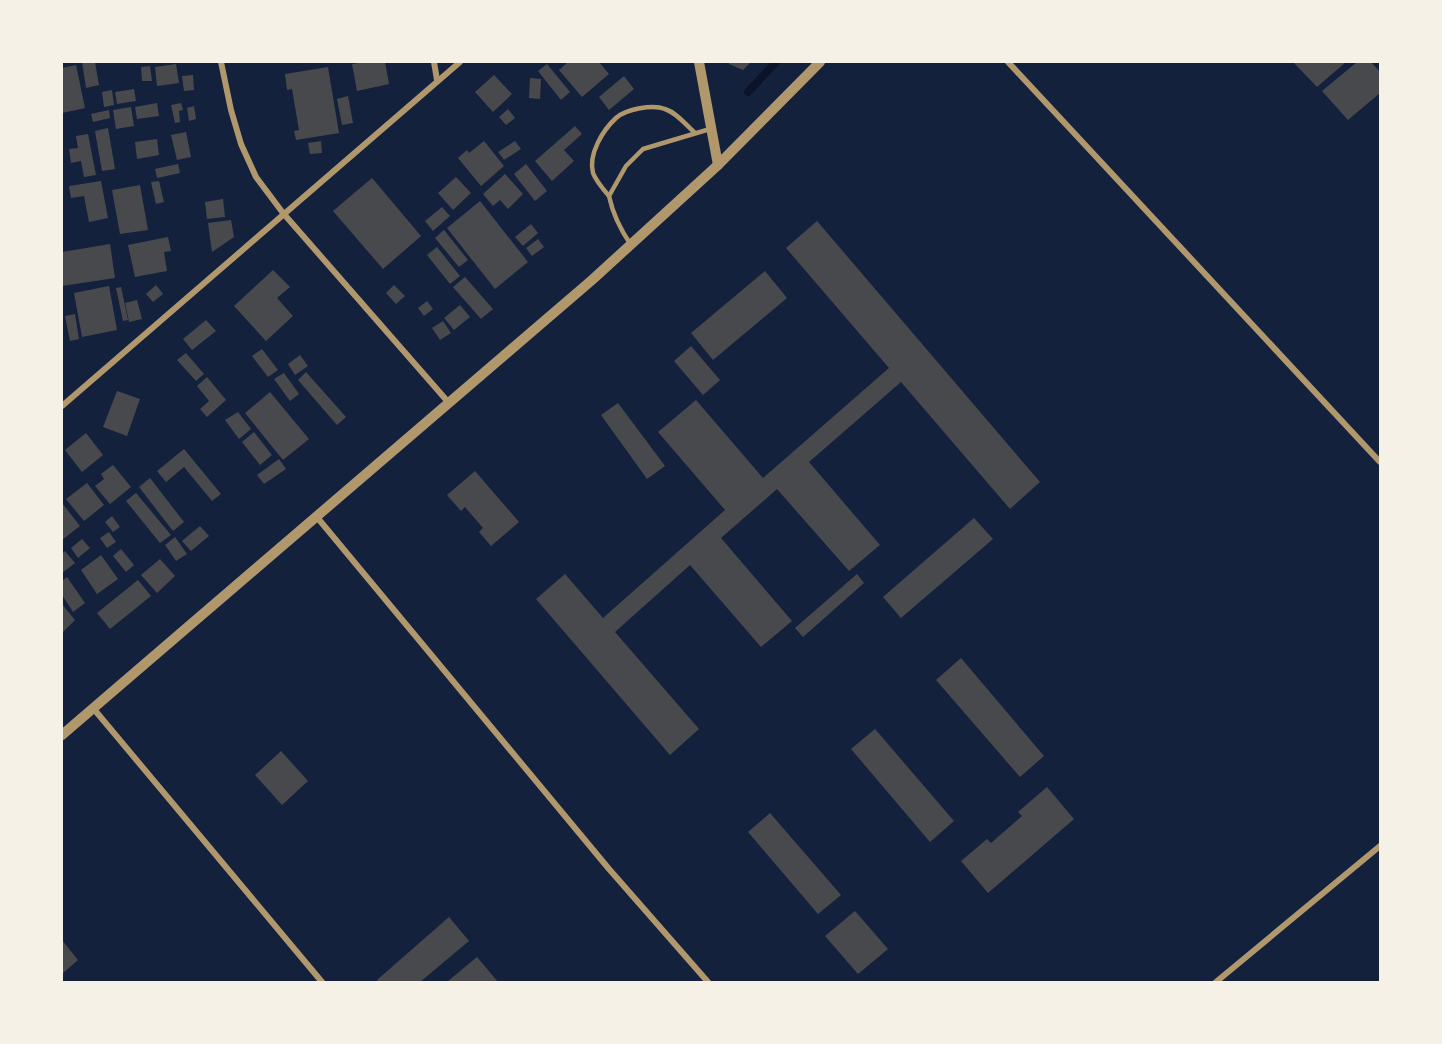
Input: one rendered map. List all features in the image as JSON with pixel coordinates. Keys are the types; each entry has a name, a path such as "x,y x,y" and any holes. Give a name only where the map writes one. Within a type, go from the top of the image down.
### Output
{"street":[{"path":"221,62 241,144 256,177 283,213 450,403"},
{"path":"434,62 438,80"},
{"path":"62,406 460,62"},
{"path":"699,62 718,165"},
{"path":"62,735 631,245 718,165 820,62"},
{"path":"1008,62 1380,462"},
{"path":"316,515 609,869 708,982"},
{"path":"93,708 322,982"},
{"path":"1216,982 1380,846"}],"lane":[{"path":"631,245 620,230 609,196 593,173 592,161 600,138 617,116 650,106 663,108 676,114 694,132"},
{"path":"609,196 626,166 643,149 694,132 712,129"}],"building":[{"path":"82,62 95,62 99,85 86,88"},
{"path":"385,62 389,84 357,91 352,64"},
{"path":"568,62 599,62 609,74 582,97 559,70"},
{"path":"729,62 751,62 743,70"},
{"path":"1293,62 1346,62 1317,87"},
{"path":"1357,62 1371,62 1380,72 1380,93 1348,120 1322,91"},
{"path":"176,64 179,83 157,86 155,67"},
{"path":"547,64 570,92 561,100 538,71"},
{"path":"76,65 85,108 62,113 62,68"},
{"path":"150,66 152,81 142,81 141,67"},
{"path":"328,67 339,133 296,140 294,131 299,130 292,89 287,90 285,74"},
{"path":"193,75 194,90 184,91 182,76"},
{"path":"494,75 512,94 493,112 475,92"},
{"path":"624,76 634,89 609,110 599,97"},
{"path":"530,78 541,79 540,99 529,98"},
{"path":"134,89 136,101 117,104 115,92"},
{"path":"112,90 114,105 104,107 102,92"},
{"path":"348,96 353,123 342,125 337,99"},
{"path":"157,103 159,116 137,119 135,107"},
{"path":"181,103 183,110 179,111 180,122 175,123 171,105"},
{"path":"194,106 196,119 189,121 187,108"},
{"path":"131,107 134,126 116,129 113,110"},
{"path":"508,109 515,118 506,125 499,117"},
{"path":"109,110 110,118 93,122 91,114"},
{"path":"575,126 582,134 564,150 574,161 552,181 535,161"},
{"path":"108,128 115,169 102,171 95,131"},
{"path":"186,132 191,157 177,160 171,135"},
{"path":"88,134 96,175 84,177 81,161 71,163 69,149 78,148 76,136"},
{"path":"157,139 159,155 137,159 135,142"},
{"path":"321,141 322,153 310,154 308,143"},
{"path":"484,141 504,166 481,186 458,158 467,150 469,153"},
{"path":"515,141 521,149 504,160 498,152"},
{"path":"178,164 180,173 157,178 155,169"},
{"path":"526,164 547,191 535,201 514,174"},
{"path":"505,174 523,194 508,209 500,200 493,206 483,194"},
{"path":"456,177 471,193 453,210 438,193"},
{"path":"372,178 421,236 383,269 333,211"},
{"path":"101,181 108,218 89,222 84,196 71,198 69,186"},
{"path":"159,181 164,202 156,204 151,182"},
{"path":"140,185 148,230 120,234 112,190"},
{"path":"223,199 225,217 207,219 205,202"},
{"path":"480,201 528,262 495,289 447,228"},
{"path":"442,207 450,216 433,231 425,221"},
{"path":"231,220 234,237 212,252 208,223"},
{"path":"817,221 1040,482 1010,509 901,382 809,462 880,545 849,571 777,489 721,538 792,621 761,647 690,565 615,632 699,729 670,755 536,599 565,574 603,618 725,510 658,432 696,400 763,478 889,368 786,248"},
{"path":"531,224 538,233 523,246 515,237"},
{"path":"444,230 468,260 459,267 435,238"},
{"path":"168,237 171,251 164,252 167,271 135,277 128,245"},
{"path":"538,239 544,247 532,256 526,248"},
{"path":"110,244 115,278 62,286 62,252"},
{"path":"437,247 460,276 450,284 427,255"},
{"path":"273,270 290,287 277,298 293,316 266,341 234,306"},
{"path":"765,271 787,298 713,360 691,333"},
{"path":"465,277 493,309 481,319 453,287"},
{"path":"156,285 163,294 153,302 146,294"},
{"path":"394,285 405,296 396,304 386,293"},
{"path":"109,286 117,330 82,337 74,293"},
{"path":"121,287 128,320 123,321 116,288"},
{"path":"137,300 142,319 129,322 125,303"},
{"path":"427,301 433,309 424,316 418,308"},
{"path":"460,305 470,317 454,330 444,318"},
{"path":"75,314 79,339 70,341 65,316"},
{"path":"206,320 216,331 192,350 183,339"},
{"path":"443,321 451,333 440,340 432,328"},
{"path":"691,346 720,380 703,395 674,361"},
{"path":"262,349 278,370 268,377 252,356"},
{"path":"186,353 204,374 196,381 177,360"},
{"path":"300,355 308,366 295,375 288,364"},
{"path":"306,372 346,417 337,425 298,380"},
{"path":"284,373 299,394 290,401 274,379"},
{"path":"207,377 226,400 207,417 200,409 209,401 197,386"},
{"path":"117,391 140,399 127,436 103,427"},
{"path":"270,392 309,439 283,460 245,413"},
{"path":"618,403 665,466 647,479 601,415"},
{"path":"238,412 251,429 239,439 225,420"},
{"path":"254,432 272,455 260,465 242,442"},
{"path":"86,433 103,455 82,472 65,450"},
{"path":"184,449 221,494 212,501 184,467 166,482 157,471"},
{"path":"279,459 286,469 264,484 257,475"},
{"path":"113,465 131,487 110,504 95,486 104,479 101,474"},
{"path":"475,471 519,522 491,546 479,532 483,528 465,507 461,511 447,495"},
{"path":"150,478 184,522 173,531 139,487"},
{"path":"87,483 104,505 84,521 66,499"},
{"path":"136,493 171,535 160,543 126,501"},
{"path":"62,503 80,526 62,540"},
{"path":"112,516 120,527 113,532 105,522"},
{"path":"974,518 993,539 901,618 883,597"},
{"path":"200,526 209,536 191,551 182,541"},
{"path":"109,532 116,542 107,548 100,538"},
{"path":"175,537 187,554 176,561 165,545"},
{"path":"82,539 90,548 78,558 71,548"},
{"path":"121,549 134,565 126,572 113,556"},
{"path":"65,551 75,563 62,573 62,554"},
{"path":"101,555 118,579 97,594 81,570"},
{"path":"160,559 175,576 157,593 141,575"},
{"path":"857,574 864,583 803,637 795,628"},
{"path":"67,577 85,603 73,612 62,595 62,581"},
{"path":"138,580 151,596 110,629 97,613"},
{"path":"62,604 75,620 62,633"},
{"path":"961,658 1044,756 1020,777 936,680"},
{"path":"875,729 954,821 930,842 851,749"},
{"path":"281,751 308,781 282,805 255,775"},
{"path":"1047,787 1074,819 988,893 961,861 987,839 991,843 1022,816 1018,812"},
{"path":"770,813 841,895 818,914 748,832"},
{"path":"855,911 888,949 858,974 825,936"},
{"path":"449,917 469,941 420,982 379,982 377,980"},
{"path":"62,940 78,960 62,974"},
{"path":"477,957 498,982 447,982"}],"waterway":[{"path":"748,92 776,62"}]}
